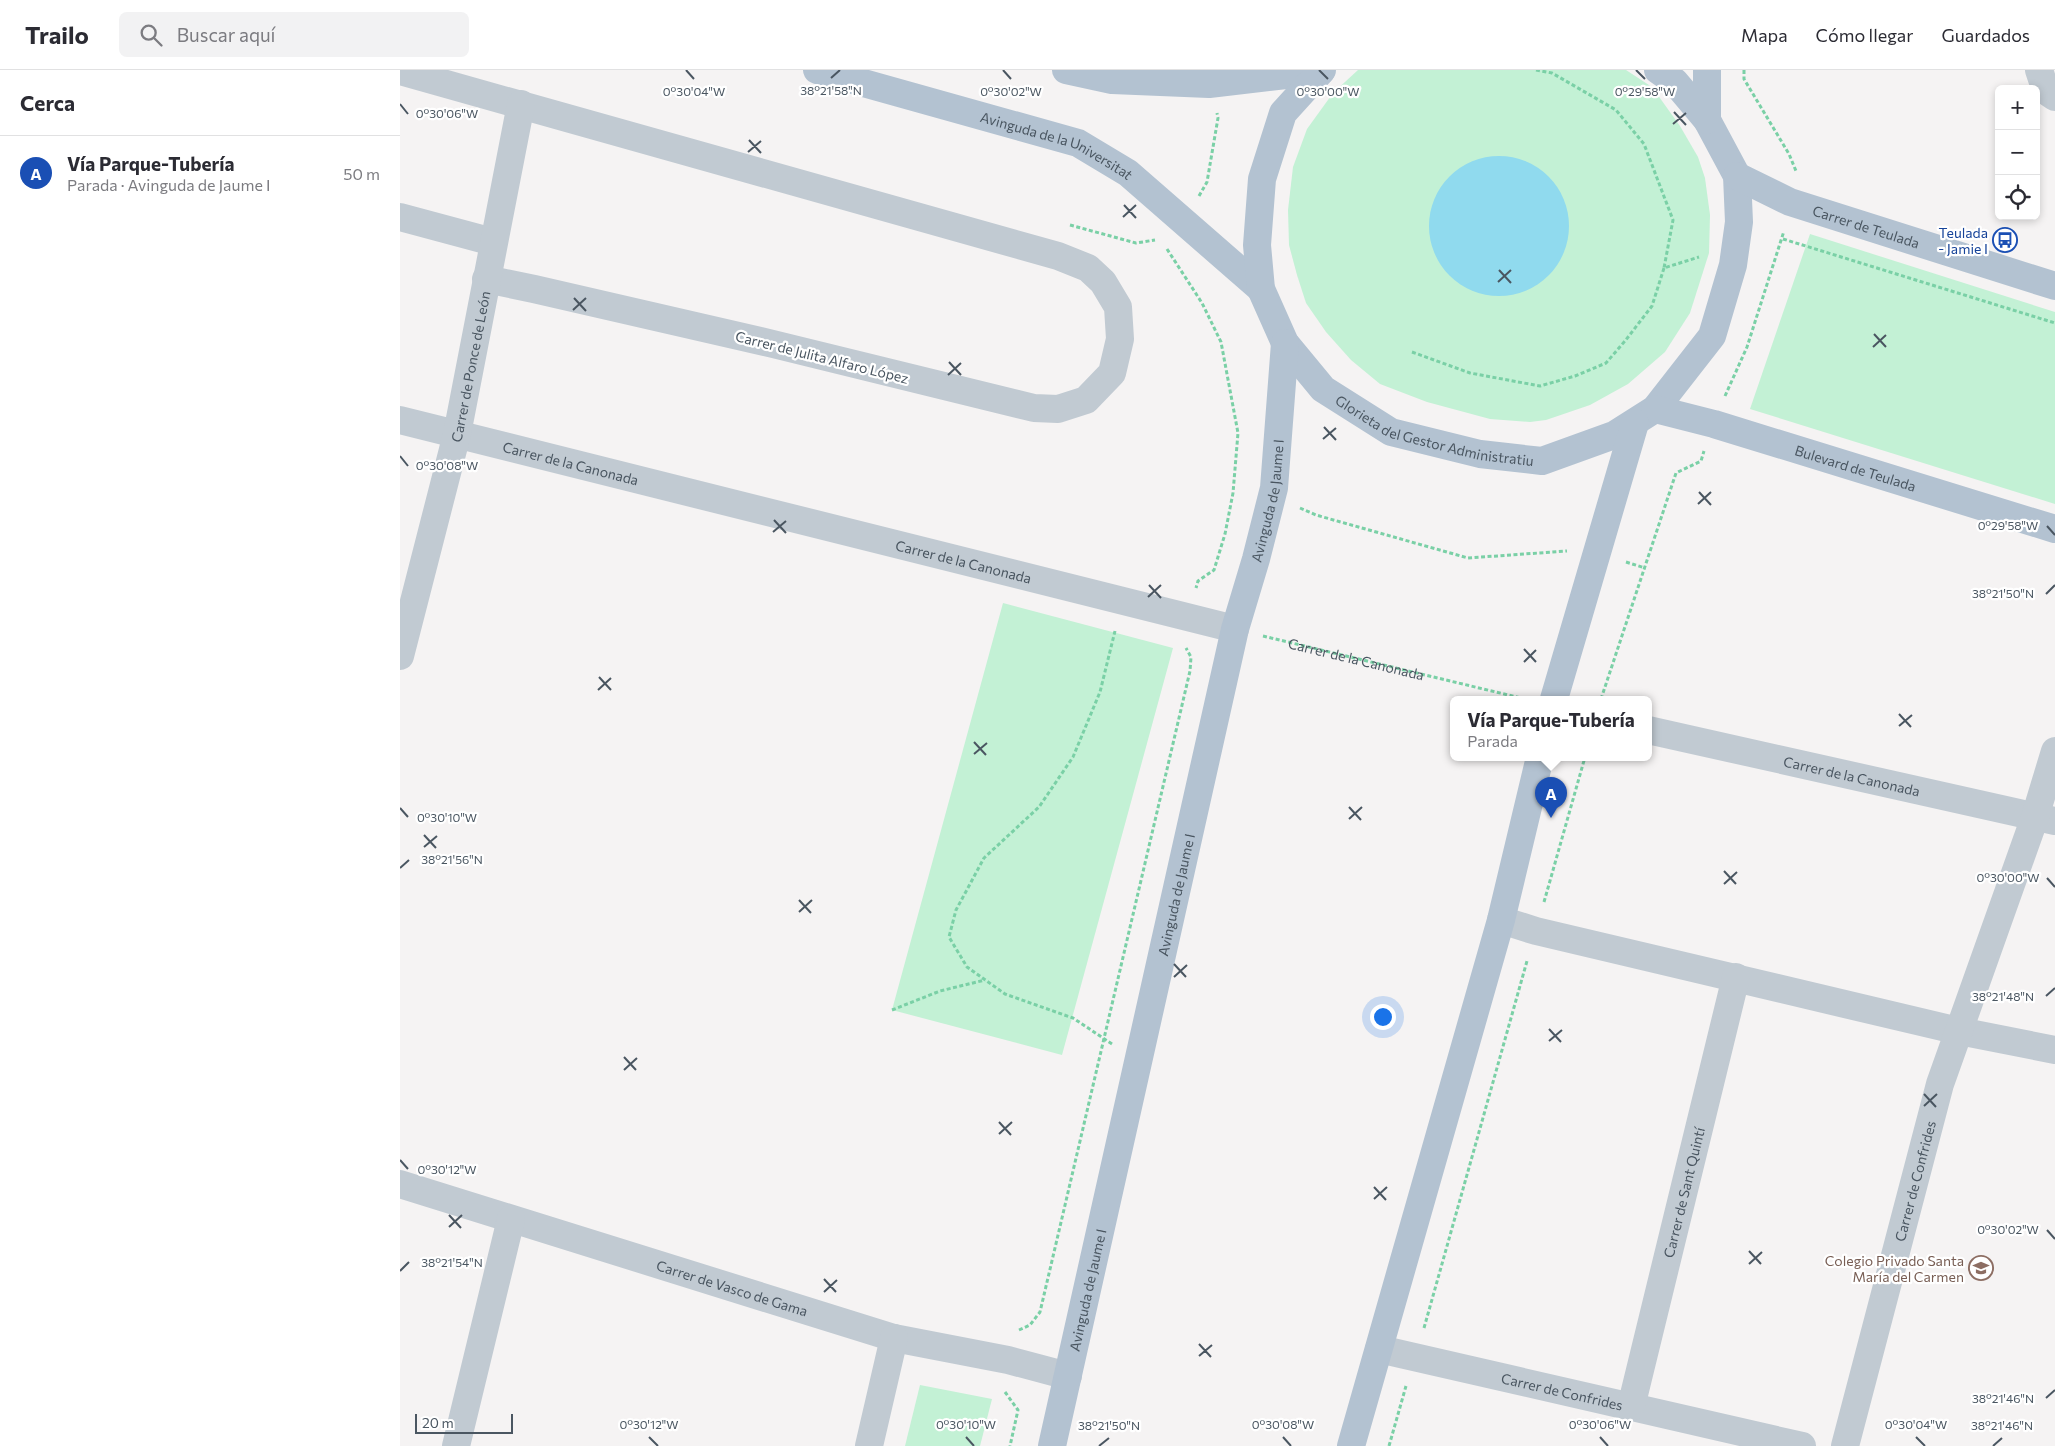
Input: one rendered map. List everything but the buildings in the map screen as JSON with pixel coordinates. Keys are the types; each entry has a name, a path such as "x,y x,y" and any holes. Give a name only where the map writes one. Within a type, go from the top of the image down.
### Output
{"main road":[{"name":"Avinguda de la Universitat","path":"817,70 1078,143 1128,173 1261,289"},
{"path":"1066,70 1112,80 1209,84 1322,70"},
{"name":"Glorieta del Gestor Administratiu","path":"1322,70 1283,113 1262,179 1256,245 1261,289 1285,343 1323,388 1391,432 1480,454 1542,461 1614,435 1645,416 1712,336 1733,265 1739,222 1738,176 1707,120 1675,82 1658,70"},
{"path":"1707,70 1707,120"},
{"name":"Carrer de Teulada","path":"1738,176 1790,202 2055,286"},
{"name":"Avinguda de Jaume I","path":"1052,1446 1235,629 1256,559 1274,488 1285,343"},
{"path":"1555,696 1597,554 1645,416"},
{"name":"Bulevard de Teulada","path":"1645,416 1714,424 2055,529"},
{"path":"1351,1446 1502,920 1539,761"}],"street":[{"path":"2039,70 2046,90 2055,98"},
{"name":"Carrer de Julita Alfaro López","path":"400,71 1058,256 1088,268 1103,282 1118,307 1120,339 1112,373 1086,400 1058,409 1034,408 734,335 486,279"},
{"name":"Carrer de Ponce de León","path":"400,656 457,434 493,242 522,104"},
{"path":"400,217 493,242"},
{"name":"Carrer de la Canonada","path":"400,420 1235,629"},
{"name":"Carrer de la Canonada","path":"1652,731 2045,819"},
{"name":"Carrer de Confrides","path":"1845,1446 1940,1084 2045,819 2055,750"},
{"path":"1502,920 1536,931 1736,977 1959,1032 2055,1050"},
{"name":"Carrer de Sant Quintí","path":"1631,1407 1736,977"},
{"name":"Carrer de Vasco de Gama","path":"400,1184 894,1338 1008,1360 1068,1376"},
{"path":"456,1446 511,1219"},
{"path":"869,1446 894,1338"},
{"name":"Carrer de Confrides","path":"1379,1349 1802,1446"}],"path":[{"path":"1412,352 1470,373 1540,386 1575,376 1606,363 1652,306 1664,268 1673,220 1644,144 1616,110 1553,72 1536,70"},
{"path":"1744,70 1744,79 1789,154 1796,170"},
{"path":"1010,1446 1018,1410 1011,1398 1002,1389 1004,1375 1018,1331 1030,1325 1040,1312 1190,671 1191,658 1181,637 1198,580 1214,570 1225,534 1233,493 1238,434 1221,342 1202,303 1166,248 1207,182 1218,118 1209,84"},
{"path":"1783,239 2055,323"},
{"path":"1664,268 1699,258"},
{"path":"1296,506 1316,516 1468,558 1584,550 1645,568 1602,696"},
{"path":"1112,599 1115,633 1100,692 1073,757 1040,807 984,858 956,910 949,937 967,967 1005,994 1073,1018 1103,1037 1138,1064"},
{"name":"Carrer de la Canonada","path":"1235,629 1515,696"},
{"path":"1389,1446 1584,761"},
{"path":"892,1010 940,991 986,980"}],"green space":[{"path":"1358,70 1626,70 1652,87 1680,126 1698,157 1705,178 1710,215 1709,253 1690,313 1665,352 1628,384 1590,405 1546,420 1530,422 1490,419 1427,402 1380,384 1351,360 1326,332 1306,303 1289,245 1288,210 1293,167 1307,129 1333,93"},
{"path":"1810,234 2055,312 2055,504 1750,409"},
{"path":"1003,603 1173,648 1062,1055 892,1010"},
{"path":"920,1385 992,1399 980,1446 905,1446"}],"water":[{"path":"1499,156 1513,157 1526,161 1538,167 1549,176 1558,187 1564,199 1568,212 1568,240 1564,253 1558,265 1549,276 1538,285 1526,291 1513,295 1499,296 1485,295 1472,291 1460,285 1449,276 1440,265 1434,253 1430,240 1429,226 1430,212 1434,199 1440,187 1449,176 1460,167 1472,161 1485,157"}],"place":[{"name":"Teulada - Jamie I","path":"2005,240"},
{"name":"Vía Parque-Tubería","path":"1551,818"},
{"name":"Colegio Privado Santa María del Carmen","path":"1981,1268"}]}
